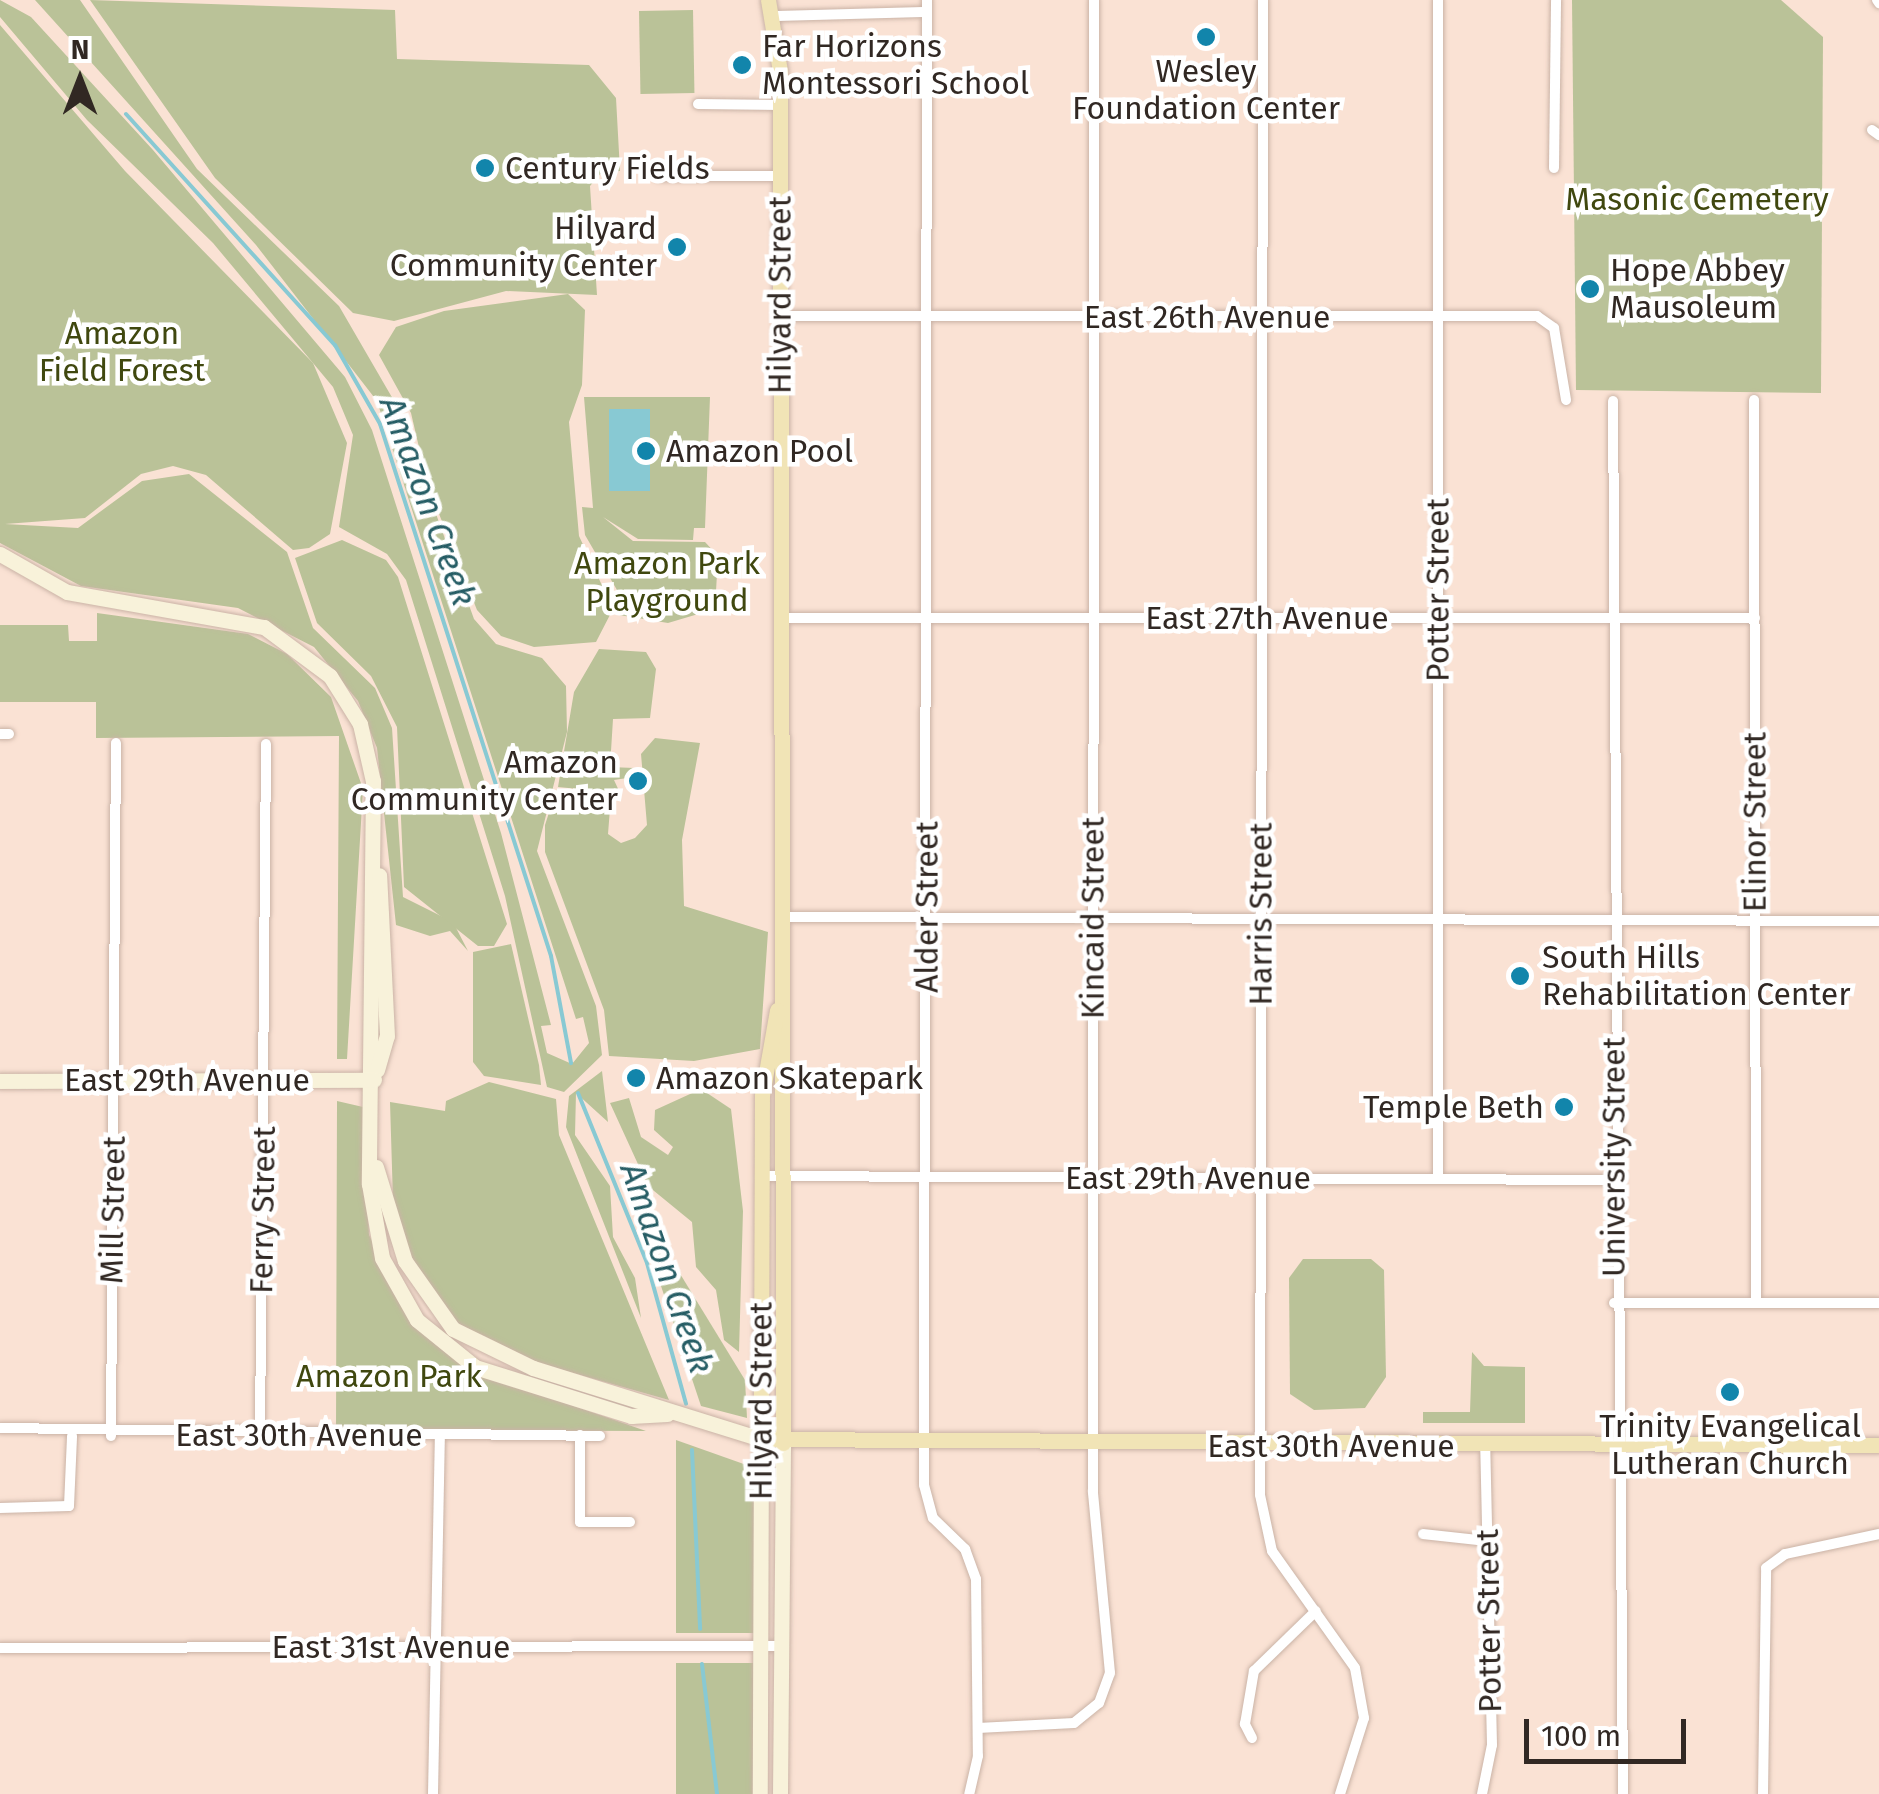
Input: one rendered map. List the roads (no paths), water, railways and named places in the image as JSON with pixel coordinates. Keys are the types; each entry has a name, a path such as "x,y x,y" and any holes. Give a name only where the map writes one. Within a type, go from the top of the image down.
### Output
{"main road":[{"name":"Hilyard Street","path":"771,8 780,105 780,1794"},
{"path":"2,560 67,592 236,618 292,641 330,676 360,724 374,842 374,1154 395,1241 453,1329 496,1355 667,1414 761,1439"},
{"name":"Hilyard Street","path":"760,1794 761,1176 764,1070 777,1010"},
{"name":"East 29th Avenue","path":"0,1080 374,1080"},
{"name":"East 30th Avenue","path":"761,1439 783,1443 924,1445 1879,1445"}],"street":[{"name":"Kincaid Street","path":"978,1728 1074,1722 1107,1689 1110,1629 1093,1445 1094,0"},
{"name":"Harris Street","path":"1264,0 1261,1446 1265,1532 1343,1645 1361,1693 1361,1744 1340,1794"},
{"name":"Potter Street","path":"1438,0 1438,1179"},
{"path":"1554,168 1556,0"},
{"path":"771,8 927,6"},
{"name":"Alder Street","path":"927,6 924,1445 927,1507 965,1549 976,1579 978,1728 970,1794"},
{"path":"698,104 780,105"},
{"path":"658,176 780,176"},
{"name":"East 26th Avenue","path":"780,316 1438,316 1548,320 1566,400"},
{"name":"Elinor Street","path":"1754,400 1756,1303"},
{"name":"University Street","path":"1614,401 1614,1445 1623,1794"},
{"name":"East 27th Avenue","path":"780,618 1755,618"},
{"name":"Mill Street","path":"111,1436 116,744"},
{"name":"Ferry Street","path":"260,1436 266,744"},
{"path":"779,918 1879,920"},
{"name":"East 29th Avenue","path":"761,1176 1614,1180"},
{"path":"1614,1303 1879,1303"},
{"name":"East 30th Avenue","path":"0,1428 72,1436 600,1436"},
{"path":"433,1794 440,1434"},
{"path":"580,1435 580,1522 630,1522"},
{"path":"0,1508 69,1506 72,1436"},
{"name":"Potter Street","path":"1482,1794 1492,1746 1485,1446"},
{"path":"1423,1534 1487,1540"},
{"path":"1763,1794 1766,1568 1784,1554 1879,1534"},
{"path":"1252,1738 1245,1724 1254,1671 1316,1611"},
{"name":"East 31st Avenue","path":"0,1648 782,1646"}],"water":[{"path":"609,409 650,409 650,491 609,491"}],"waterway":[{"name":"Amazon Creek","path":"126,114 335,345 380,424 551,956 571,1063"},
{"name":"Amazon Creek","path":"578,1093 647,1263 686,1404"},
{"name":"Amazon Creek","path":"692,1450 700,1629"},
{"name":"Amazon Creek","path":"702,1664 717,1794"}],"place":[{"name":"Wesley Foundation Center","path":"1206,37"},
{"name":"Far Horizons Montessori School","path":"742,65"},
{"name":"Century Fields","path":"485,168"},
{"name":"Hilyard Community Center","path":"677,247"},
{"name":"Hope Abbey Mausoleum","path":"1590,289"},
{"name":"Amazon Pool","path":"646,451"},
{"name":"Amazon Community Center","path":"638,781"},
{"name":"South Hills Rehabilitation Center","path":"1520,976"},
{"name":"Amazon Skatepark","path":"636,1078"},
{"name":"Temple Beth","path":"1564,1107"},
{"name":"Trinity Evangelical Lutheran Church","path":"1730,1392"}],"park label":[{"name":"Masonic Cemetery","path":"1697,199"},
{"name":"Amazon Field Forest","path":"122,352"},
{"name":"Amazon Park Playground","path":"667,582"},
{"name":"Amazon Park","path":"389,1376"}]}
